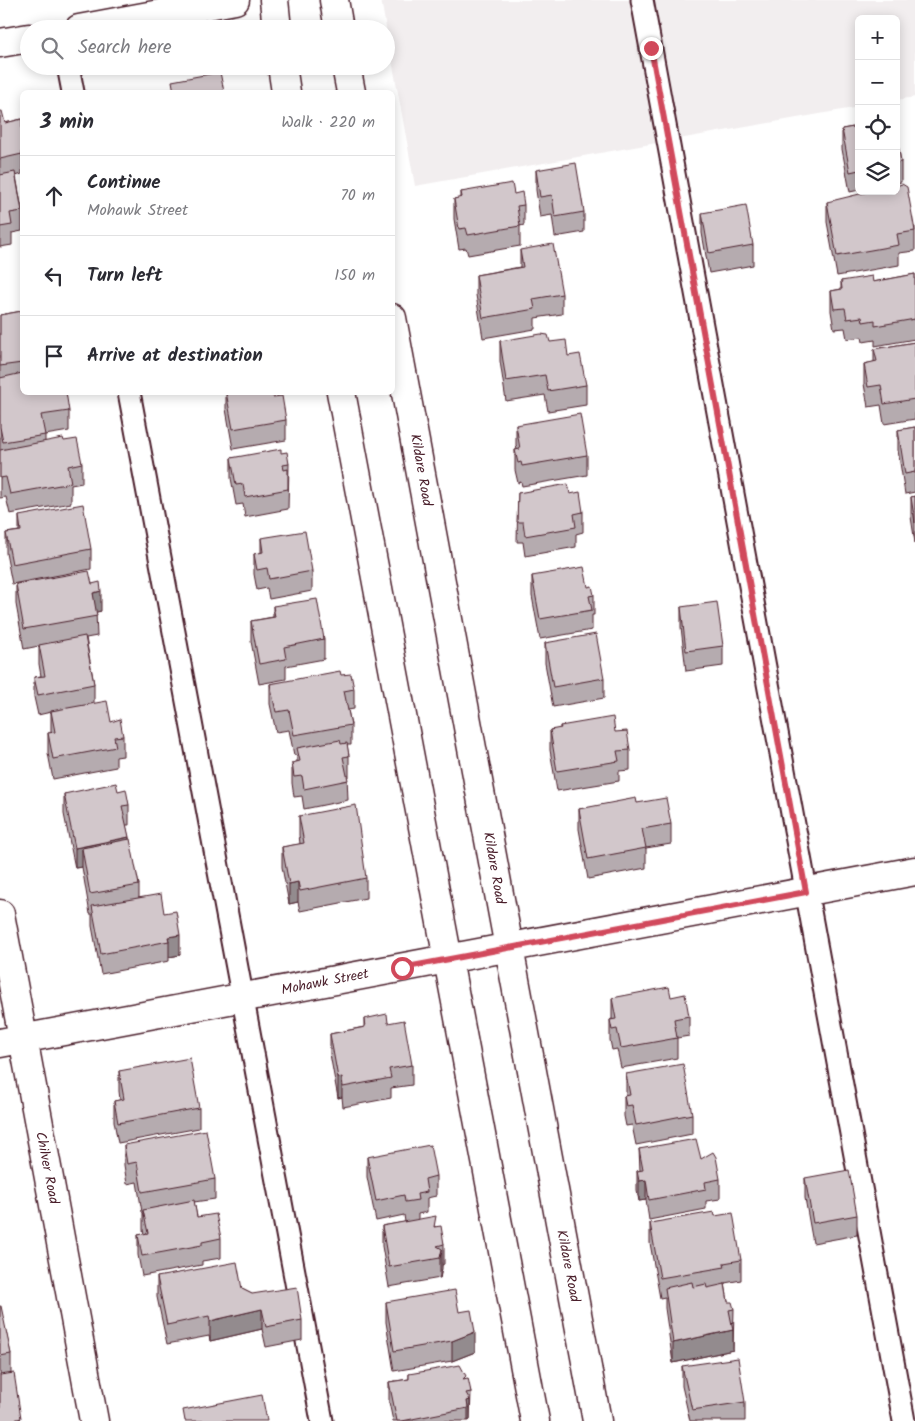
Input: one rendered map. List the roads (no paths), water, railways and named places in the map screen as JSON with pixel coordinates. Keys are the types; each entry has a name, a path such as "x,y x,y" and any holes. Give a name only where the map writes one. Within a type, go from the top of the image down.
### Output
{"street":[{"path":"127,20 235,0"},
{"path":"274,0 276,20"},
{"path":"334,0 337,20"},
{"path":"0,43 20,40"},
{"path":"283,75 286,90"},
{"path":"348,75 351,90"},
{"name":"Kildare Road","path":"395,334 509,948 592,1420"},
{"path":"342,395 535,1421"},
{"name":"Mohawk Street","path":"12,1041 915,871"},
{"name":"Chilver Road","path":"0,914 12,1041 94,1421"}],"lane":[{"path":"642,0 904,1421"},
{"path":"70,75 73,90"},
{"path":"130,395 322,1421"}]}
